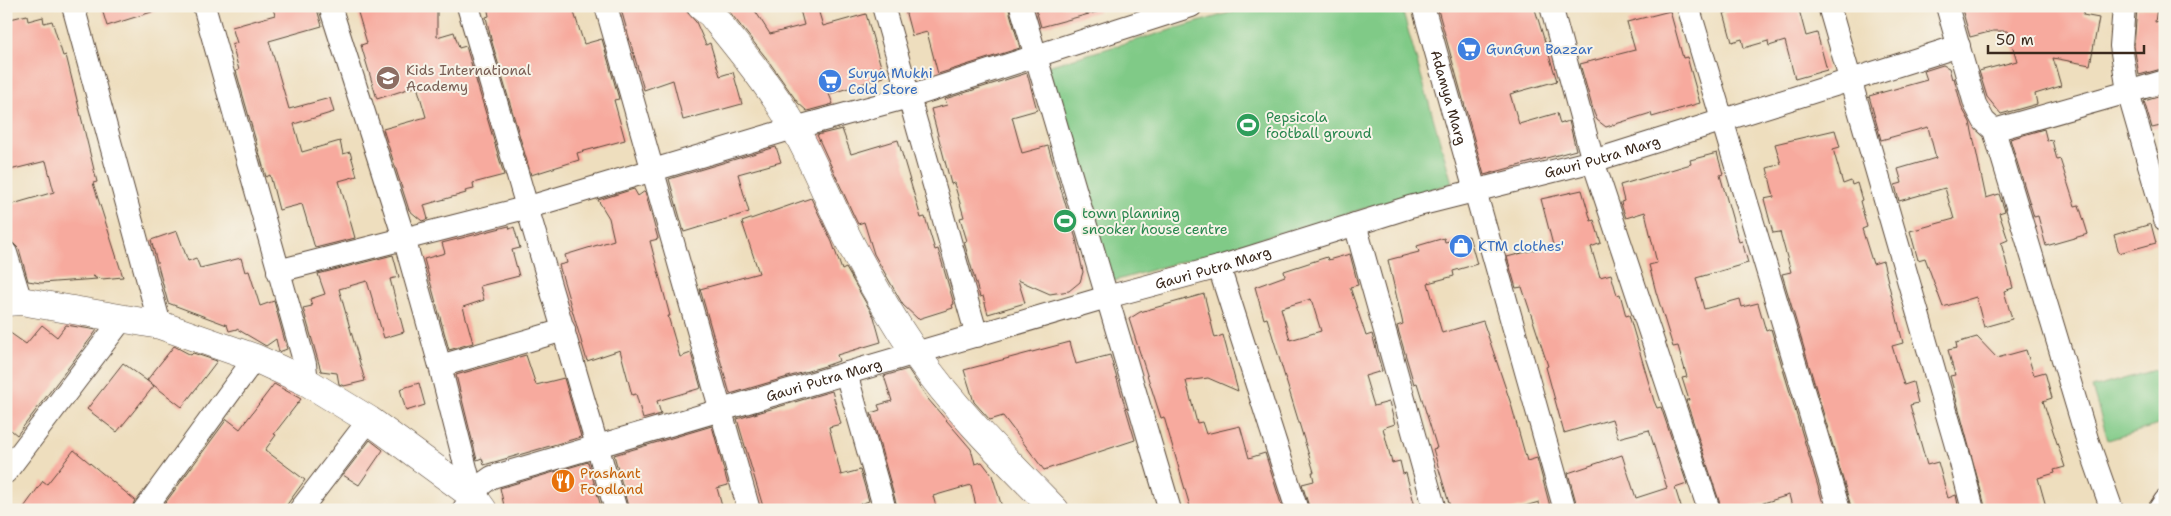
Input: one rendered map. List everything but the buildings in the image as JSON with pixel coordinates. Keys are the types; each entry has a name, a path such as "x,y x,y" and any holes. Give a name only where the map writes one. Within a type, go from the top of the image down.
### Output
{"main road":[{"path":"701,6 711,14 764,81 794,128 842,226 916,354 953,402 1000,455 1055,510"},
{"path":"13,302 160,324 256,358 307,382 369,420 473,505"}],"street":[{"path":"73,6 160,324"},
{"path":"330,6 404,238 440,366 473,505"},
{"path":"468,6 529,207 616,510"},
{"path":"606,6 748,510"},
{"path":"882,6 977,336"},
{"path":"1020,6 1170,510"},
{"path":"278,271 529,207 794,128 909,97 1035,55 1157,11 1191,6"},
{"name":"Adamya Marg","path":"1424,6 1565,510"},
{"path":"1551,6 1593,161 1708,510"},
{"path":"1688,6 1839,510"},
{"path":"1829,6 1973,510"},
{"path":"1947,6 1975,104 1984,121 1994,130 2087,439 2112,510"},
{"path":"2124,6 2121,46 2128,92 2165,220"},
{"path":"209,8 278,271 305,364 307,382"},
{"name":"Gauri Putra Marg","path":"473,505 482,484 492,477 719,409 916,354 1107,297 1219,267 1354,224 1476,189 1593,161 1959,46"},
{"path":"1994,130 2165,81"},
{"path":"1354,224 1435,510"},
{"path":"6,253 13,302"},
{"path":"1219,267 1297,510"},
{"path":"10,458 123,318"},
{"path":"440,366 564,330"},
{"path":"144,510 256,358"},
{"path":"846,373 885,510"},
{"path":"300,510 369,420"},
{"path":"2159,510 2165,502"}],"green space":[{"name":"Pepsicola football ground","path":"1253,6 1401,6 1452,183 1107,283 1044,67"},
{"path":"2165,367 2165,423 2108,440 2092,388"}],"place":[{"name":"GunGun Bazzar","path":"1469,49"},
{"name":"Kids International Academy","path":"388,78"},
{"name":"Surya Mukhi Cold Store","path":"830,81"},
{"name":"Pepsicola football ground","path":"1248,125"},
{"name":"town planning snooker house centre","path":"1065,221"},
{"name":"KTM clothes'","path":"1461,246"},
{"name":"Prashant Foodland","path":"563,481"}]}
